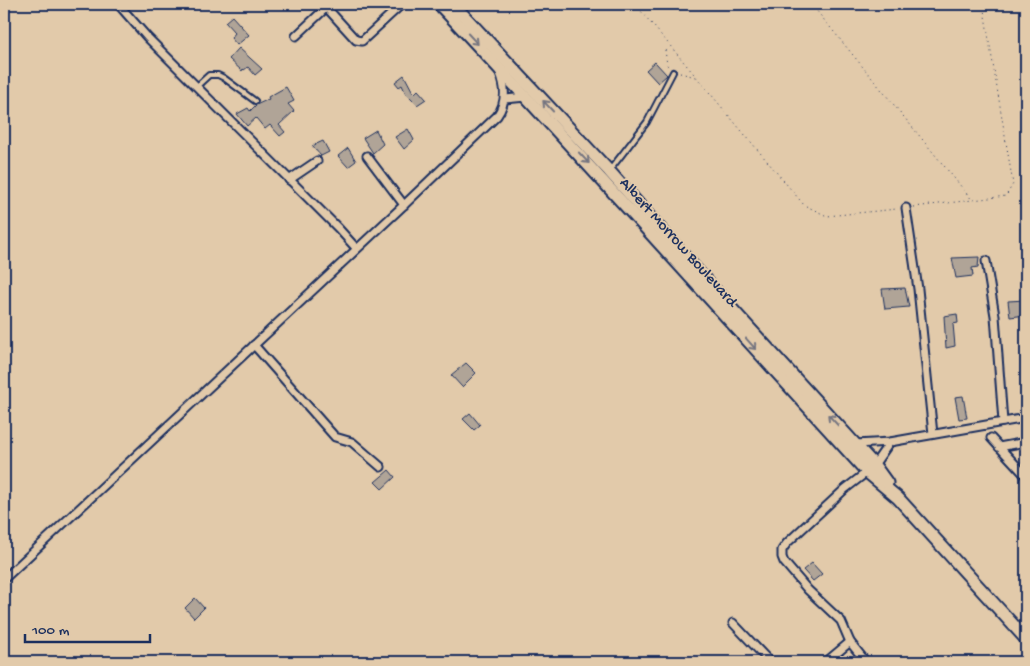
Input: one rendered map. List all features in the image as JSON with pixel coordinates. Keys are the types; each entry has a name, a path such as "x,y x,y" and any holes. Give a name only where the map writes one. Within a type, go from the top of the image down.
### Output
{"highway":[{"name":"Albert Morrow Boulevard","path":"439,4 602,178 693,281 898,498 1026,639"},
{"name":"Albert Morrow Boulevard","path":"453,4 609,171 700,274 856,444 871,469"}],"street":[{"path":"118,4 147,37 356,248"},
{"path":"296,36 328,5 356,40 362,41 402,4"},
{"path":"4,579 497,116 505,99 504,85 496,64"},
{"path":"505,99 526,97"},
{"path":"367,156 404,205"},
{"path":"289,180 317,161"},
{"path":"906,208 918,289 933,434"},
{"path":"986,261 995,316 1003,422"},
{"path":"254,345 335,437 352,442 381,466"},
{"path":"856,444 890,442 1026,418"},
{"path":"991,438 1026,476"},
{"path":"866,662 850,642 840,621 808,590 788,567 782,557 782,550 787,543 838,496 871,469 890,442"},
{"path":"1000,447 1026,442"},
{"path":"733,623 770,662"},
{"path":"826,662 850,642"}],"lane":[{"path":"609,171 646,122 673,72"},
{"path":"196,87 210,74 218,75 255,101"}],"path":[{"path":"635,4 804,205 827,216 1006,196 1013,184 983,4"},
{"path":"811,4 973,201"}],"building":[{"path":"232,16 249,35 237,45 231,38 235,33 225,22"},
{"path":"239,48 262,69 255,75 248,67 242,71 229,59"},
{"path":"655,62 667,75 658,83 646,70"},
{"path":"404,75 414,94 418,90 426,99 417,105 406,94 402,85 399,87 395,82"},
{"path":"286,87 294,101 288,104 294,111 279,125 285,132 280,136 270,125 265,129 256,118 247,126 237,114 248,108 250,111 256,105 269,99 268,97"},
{"path":"408,129 414,140 404,149 395,137"},
{"path":"376,130 383,144 373,153 363,138"},
{"path":"323,141 329,152 321,156 312,146"},
{"path":"348,148 356,161 348,167 338,156"},
{"path":"979,257 978,267 972,268 973,276 956,278 952,258"},
{"path":"905,288 909,307 885,309 882,289"},
{"path":"1026,300 1026,315 1010,317 1008,301"},
{"path":"957,314 958,323 953,324 955,346 946,348 944,316"},
{"path":"466,363 476,373 462,387 451,375"},
{"path":"963,396 967,418 959,419 955,397"},
{"path":"470,413 480,425 474,430 463,419"},
{"path":"389,470 395,477 382,489 375,482"},
{"path":"812,563 822,574 813,581 803,570"},
{"path":"195,598 204,608 194,618 185,608"}]}
